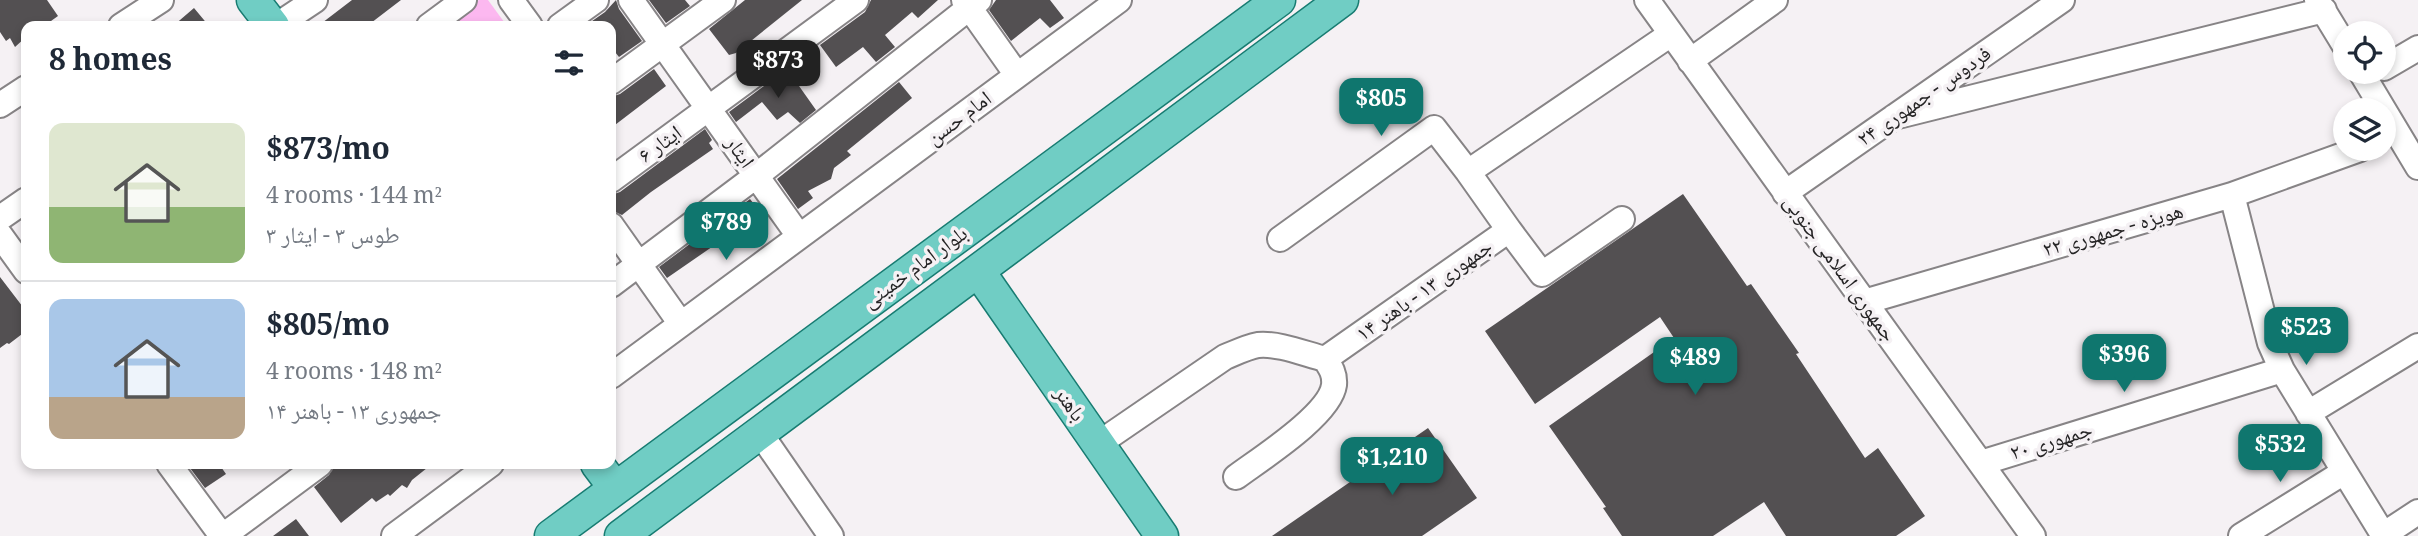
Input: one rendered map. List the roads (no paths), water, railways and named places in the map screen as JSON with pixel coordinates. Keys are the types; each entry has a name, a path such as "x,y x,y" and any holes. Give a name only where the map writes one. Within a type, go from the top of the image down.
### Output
{"main road":[{"path":"253,0 271,21"},
{"name":"بلوار امام خمینی","path":"616,469 1279,0"},
{"name":"بلوار امام خمینی","path":"621,536 1342,0"},
{"name":"باهنر","path":"979,272 1162,536"},
{"name":"بلوار امام خمینی","path":"551,536 606,476"}],"street":[{"path":"129,21 161,0"},
{"path":"283,21 315,0"},
{"path":"510,0 526,21"},
{"path":"567,21 596,0"},
{"name":"ایثار","path":"631,0 799,236"},
{"path":"616,78 723,0"},
{"name":"ایثار ۶","path":"616,176 856,0"},
{"name":"امام حسن","path":"616,372 1119,0"},
{"name":"جمهوری اسلامی جنوبی","path":"1647,0 2033,536"},
{"path":"1690,61 1775,0"},
{"name":"فردوس - جمهوری ۲۴","path":"1785,192 2062,0"},
{"path":"435,21 458,2"},
{"path":"616,281 756,176 971,3 1017,75"},
{"path":"1894,117 2321,5 2333,26"},
{"path":"1468,172 1671,34"},
{"path":"2396,59 2418,48"},
{"path":"0,105 21,91"},
{"name":"جمهوری ۱۳ - باهنر ۱۴","path":"1280,239 1434,128 1509,230 1325,359"},
{"path":"2396,143 2418,167"},
{"name":"هویزه - جمهوری ۲۲","path":"1864,302 2232,195 2333,159"},
{"path":"2232,195 2270,343 2282,370 2384,536 2418,512"},
{"path":"0,218 21,203"},
{"path":"1509,230 1542,274 1622,219"},
{"path":"616,232 681,324"},
{"path":"0,235 21,264"},
{"path":"1098,444 1225,357 1240,351 1258,345 1325,359 1333,372 1334,386 1328,401 1293,435 1236,477"},
{"path":"2308,413 2418,346"},
{"name":"جمهوری ۲۰","path":"1980,463 2282,370"},
{"path":"760,433 831,536"},
{"path":"173,469 223,536 313,469"},
{"path":"394,536 484,469"},
{"path":"2241,536 2344,471"}]}
